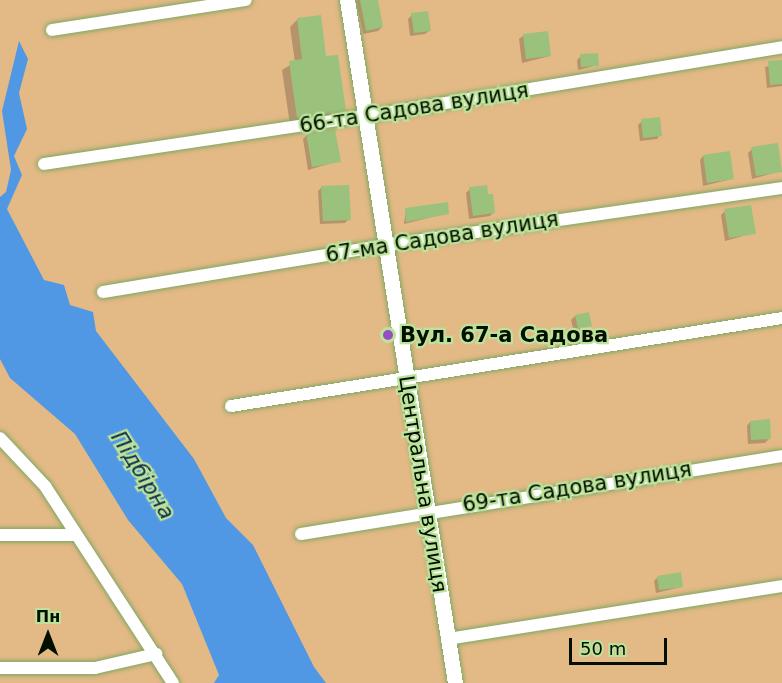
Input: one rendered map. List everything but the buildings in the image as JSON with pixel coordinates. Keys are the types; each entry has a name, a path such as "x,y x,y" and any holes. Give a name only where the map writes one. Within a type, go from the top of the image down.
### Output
{"street":[{"path":"52,30 246,0"},
{"name":"Центральна вулиця","path":"347,0 455,683"},
{"name":"66-та Садова вулиця","path":"44,164 364,117 782,47"},
{"name":"67-ма Садова вулиця","path":"104,292 384,245 782,188"},
{"path":"231,406 782,318"},
{"path":"0,438 45,486 156,654 172,683"},
{"name":"69-та Садова вулиця","path":"302,534 427,511 782,456"},
{"path":"0,535 76,535"},
{"path":"448,639 782,586"},
{"path":"0,668 94,668 156,654"}],"shaded area":[{"path":"0,0 782,0 782,683 0,683"}],"water":[{"name":"Підбірна","path":"19,41 28,59 19,93 27,129 14,156 22,175 7,209 44,280 64,285 70,305 93,312 96,331 194,459 226,518 253,545 314,667 326,683 214,683 219,675 182,584 128,520 75,434 10,378 0,359 0,197 6,192 11,170 2,111"}],"place":[{"name":"Вул. 67-а Садова","path":"388,335"}]}
